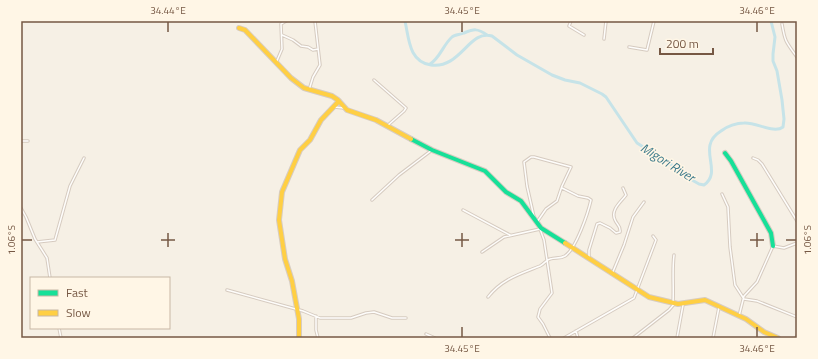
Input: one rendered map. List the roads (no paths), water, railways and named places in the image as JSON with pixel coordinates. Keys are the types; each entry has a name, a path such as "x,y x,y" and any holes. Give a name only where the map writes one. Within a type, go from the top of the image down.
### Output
{"street":[{"path":"276,63 282,49 281,24 286,21"},
{"path":"309,90 313,77 320,65 315,21"},
{"path":"571,21 569,26 584,35"},
{"path":"604,39 606,21"},
{"path":"629,47 646,50 654,21"},
{"path":"782,24 785,40 797,57"},
{"path":"239,28 245,30 291,78 309,90 332,96 339,101 344,108"},
{"path":"281,35 293,40 301,46 308,47 313,50 318,49"},
{"path":"374,80 406,109 387,126"},
{"path":"299,338 300,327 297,309 292,281 285,259 279,220 282,192 300,150 310,141 320,120 339,101"},
{"path":"334,107 344,108 376,120 432,150 485,171 506,192 520,201 539,225 548,233 638,291 652,298 674,303 703,300 750,321 767,334 778,338"},
{"path":"21,141 28,141"},
{"path":"372,200 399,175 432,150"},
{"path":"725,153 732,161 770,231 773,246 756,282 746,294 739,316"},
{"path":"534,218 526,183 524,161 534,157 572,167 557,202 546,209 539,225 544,242 552,294 540,309 538,317 550,338"},
{"path":"37,242 55,240 70,186 79,165 84,158"},
{"path":"754,158 760,162 797,222"},
{"path":"488,297 496,287 506,280 542,266 549,259 564,256 572,248 584,223 591,200 562,188"},
{"path":"589,259 588,250 598,224 600,223 608,226 615,233 620,232 620,227 614,220 614,216 615,207 626,195 623,188"},
{"path":"722,194 728,207 730,247 735,285 744,299 757,301 797,317"},
{"path":"612,274 623,248 632,217 644,202"},
{"path":"21,208 37,242 47,258 50,277"},
{"path":"463,210 510,235"},
{"path":"482,252 498,240 539,225"},
{"path":"564,338 632,300 638,291 656,240 654,236"},
{"path":"773,246 784,248 797,243"},
{"path":"633,338 669,310 674,303 674,255"},
{"path":"227,290 297,309 320,318 351,318 374,312 394,319 406,318"},
{"path":"677,338 683,303"},
{"path":"713,338 719,307"},
{"path":"316,316 316,330 318,338"},
{"path":"576,331 578,338"},
{"path":"426,334 435,338"}],"waterway":[{"name":"Migori River","path":"405,21 411,49 414,55 424,63 441,65 457,56 477,38 484,35 492,36 517,55 552,75 565,80 580,83 602,94 606,97 637,143 675,167 685,176 699,184 704,185 709,179 711,173 709,151 710,144 714,137 723,129 741,123 749,123 770,129 779,129 783,127 784,119 782,100 777,71 773,61 775,37 771,21"},
{"path":"430,64 453,36 476,30 487,35"}]}
